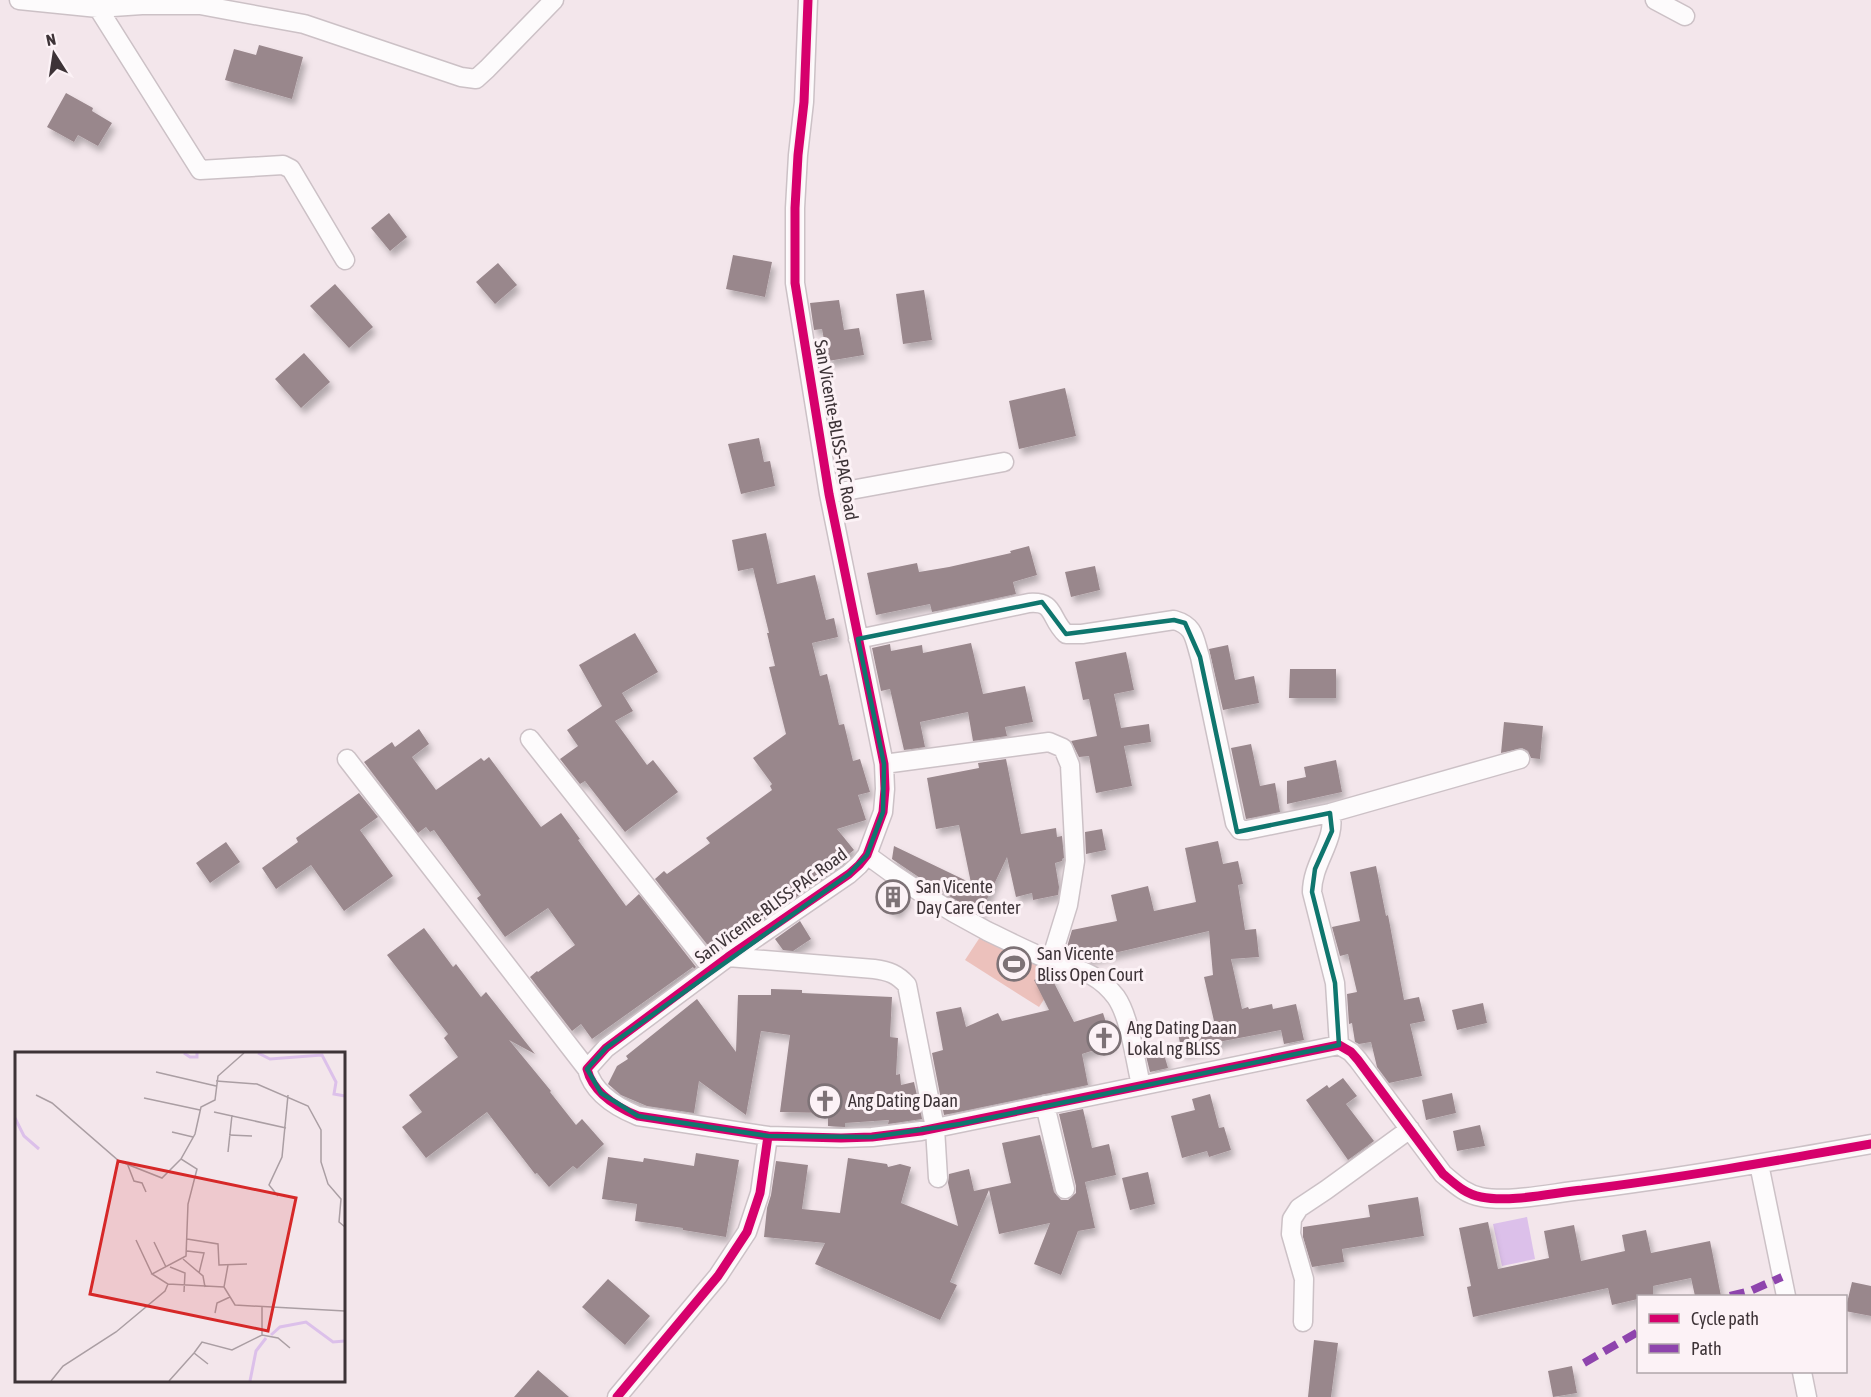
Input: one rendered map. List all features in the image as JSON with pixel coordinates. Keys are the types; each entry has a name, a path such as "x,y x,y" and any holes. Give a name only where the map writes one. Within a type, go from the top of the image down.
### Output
{"street":[{"path":"19,0 98,8 200,4 304,24 461,77 476,79 554,0"},
{"name":"San Vicente-BLISS-PAC Road","path":"586,1069 606,1048 728,957 849,874 867,855 883,812 884,764 829,494 795,283 795,208 804,102 808,0"},
{"path":"1655,0 1685,16"},
{"path":"98,8 200,170 283,165 291,169 345,260"},
{"path":"829,494 1004,462"},
{"path":"858,639 1042,602 1048,606 1058,626 1066,634 1082,634 1174,620 1185,623 1191,630 1200,657 1235,823 1240,830 1330,813 1520,759"},
{"path":"530,740 712,969"},
{"path":"884,764 1049,742 1063,748 1070,765 1075,861 1068,905 1051,960"},
{"path":"347,759 586,1069 589,1078 601,1093 620,1108 638,1116 768,1136 872,1137 936,1128 1339,1046 1351,1052 1358,1060 1443,1173 1460,1190 1481,1197 1517,1198 1759,1164 1871,1144"},
{"path":"1330,813 1333,822 1332,831 1315,869 1312,892 1335,983 1339,1046"},
{"path":"867,855 900,880 986,930 1051,960 1089,972 1103,983 1114,995 1125,1017 1141,1085"},
{"path":"728,957 874,969 890,971 900,977 907,985 936,1128 938,1178"},
{"path":"1045,1105 1065,1189"},
{"path":"1303,1322 1304,1279 1291,1234 1292,1219 1299,1208 1410,1129"},
{"path":"617,1397 718,1276 747,1232 760,1193 768,1136"},
{"path":"1759,1164 1786,1295"},
{"path":"1802,1373 1807,1397"}],"highlighted area":[{"path":"1042,602 1066,634 1174,620 1185,623 1200,657 1237,832 1330,813 1332,831 1315,869 1312,892 1335,983 1339,1045 960,1124 872,1137 768,1136 638,1116 601,1093 587,1069 606,1048 849,874 867,855 883,812 884,764 858,639"}],"shaded area":[{"name":"San Vicente Bliss Open Court","path":"990,922 1064,969 1039,1007 965,960"},
{"path":"1527,1217 1535,1259 1502,1266 1493,1224"}],"building":[{"path":"259,45 303,57 292,99 225,80 234,49 256,55"},
{"path":"66,93 93,108 92,111 112,123 98,146 78,135 74,142 47,127"},
{"path":"389,213 407,237 390,251 371,228"},
{"path":"733,255 772,262 765,297 726,289"},
{"path":"498,263 517,285 495,304 476,282"},
{"path":"335,284 373,327 349,348 310,306"},
{"path":"924,290 932,340 903,344 896,294"},
{"path":"839,300 844,330 859,328 864,355 828,361 822,329 814,330 810,303"},
{"path":"304,353 330,382 301,408 275,379"},
{"path":"1065,388 1076,436 1019,449 1009,401"},
{"path":"759,438 764,462 770,461 775,486 741,494 728,444"},
{"path":"766,533 777,584 815,575 826,620 834,618 838,637 812,643 820,676 827,674 839,725 844,724 853,761 860,759 870,792 858,795 866,820 837,829 854,850 819,878 821,880 714,953 655,879 664,871 667,874 710,843 706,838 772,790 770,786 772,784 753,758 786,734 769,667 775,666 753,568 738,571 732,540"},
{"path":"1029,546 1037,575 1013,582 1016,594 932,612 930,604 876,615 867,573 917,563 919,572 949,567 1011,553 1010,551"},
{"path":"1095,566 1100,590 1071,597 1065,572"},
{"path":"635,633 658,672 622,693 633,711 615,721 647,765 653,760 678,792 625,832 585,781 580,784 560,759 578,746 567,730 602,706 579,665"},
{"path":"971,643 983,694 1025,686 1033,722 1005,727 1007,736 973,741 968,712 920,722 925,747 904,750 890,689 881,691 872,648 890,644 891,651 922,645 923,653"},
{"path":"1228,645 1235,680 1254,676 1259,703 1223,710 1209,649"},
{"path":"1126,652 1134,690 1114,694 1121,728 1149,724 1151,742 1124,746 1132,786 1096,793 1089,756 1079,757 1071,741 1097,736 1089,699 1083,700 1075,662"},
{"path":"1290,669 1336,669 1336,698 1289,698"},
{"path":"1504,722 1543,726 1540,759 1531,758 1528,751 1522,748 1501,753"},
{"path":"419,729 429,744 412,757 436,790 481,758 484,761 489,757 541,827 561,813 626,906 639,894 696,967 592,1039 581,1024 572,1031 530,977 575,945 548,908 505,937 477,898 481,895 434,830 430,832 426,827 418,833 364,762 392,742 395,747"},
{"path":"1251,744 1260,786 1275,783 1280,812 1246,819 1231,748"},
{"path":"1006,759 1021,834 1056,828 1057,837 1062,836 1064,858 1055,863 1058,895 1033,900 1032,893 1016,897 1007,857 980,914 892,859 894,846 971,883 959,825 936,829 927,778 979,768 978,763"},
{"path":"1336,760 1342,792 1287,804 1287,781 1306,777 1304,767"},
{"path":"359,793 378,817 360,830 393,876 344,911 311,865 276,889 262,868 298,842 296,838"},
{"path":"1102,829 1106,850 1086,854 1085,832"},
{"path":"1218,841 1223,864 1238,861 1243,884 1238,885 1245,930 1256,929 1259,957 1231,959 1242,1009 1272,1004 1273,1009 1296,1004 1304,1040 1284,1044 1281,1030 1218,1042 1218,1045 1182,1053 1177,1028 1214,1021 1204,977 1213,975 1209,931 1084,960 1068,954 1067,947 1072,930 1117,921 1111,895 1148,886 1154,911 1196,902 1185,848"},
{"path":"226,842 240,862 210,883 196,863"},
{"path":"1376,866 1404,1000 1419,997 1425,1021 1410,1024 1422,1076 1389,1083 1377,1067 1371,1042 1359,1044 1355,1042 1352,1023 1349,1024 1347,994 1357,992 1348,954 1340,956 1332,927 1360,921 1350,872"},
{"name":"San Vicente Day Care Center","path":"888,884 908,898 897,913 885,906"},
{"path":"800,921 811,939 793,951 783,950 775,939"},
{"path":"424,928 453,967 456,964 481,997 486,992 535,1054 509,1040 576,1125 582,1119 604,1144 577,1169 573,1166 549,1187 537,1173 535,1174 487,1112 426,1158 402,1127 422,1112 409,1095 458,1057 444,1038 448,1034 387,955"},
{"path":"1049,973 1074,1022 1103,1013 1113,1044 1082,1054 1088,1085 944,1115 932,1053 943,1050 936,1012 961,1007 966,1027 998,1013 1002,1021 1049,1010 1034,980"},
{"path":"771,989 802,990 802,993 892,997 890,1037 898,1038 896,1075 900,1074 901,1085 914,1082 922,1119 888,1124 889,1120 845,1123 845,1127 828,1126 828,1113 780,1112 790,1035 761,1031 746,1115 699,1081 694,1113 647,1106 621,1095 608,1084 617,1066 628,1059 626,1056 697,999 736,1052 738,995 771,995"},
{"path":"1483,1003 1487,1023 1457,1030 1452,1010"},
{"path":"1163,1051 1168,1068 1150,1072 1146,1056"},
{"path":"1343,1078 1357,1096 1346,1104 1374,1141 1348,1160 1306,1100 1327,1085 1329,1088"},
{"path":"1452,1093 1456,1113 1426,1120 1422,1100"},
{"path":"1210,1094 1219,1128 1224,1127 1231,1150 1209,1157 1207,1151 1182,1158 1171,1116 1195,1110 1192,1099"},
{"path":"1083,1109 1092,1148 1109,1144 1116,1175 1085,1182 1095,1228 1078,1231 1061,1275 1034,1264 1050,1223 999,1234 989,1190 950,1282 957,1285 940,1320 815,1264 825,1243 764,1237 776,1161 808,1165 802,1209 840,1213 848,1158 887,1164 888,1167 900,1164 911,1167 901,1203 958,1226 948,1183 949,1174 969,1169 974,1191 1011,1183 1002,1143 1040,1135 1054,1192 1061,1200 1068,1200 1076,1193 1076,1186 1059,1114"},
{"path":"1480,1125 1485,1146 1457,1151 1453,1131"},
{"path":"696,1153 739,1160 726,1237 635,1221 637,1204 602,1199 608,1157 643,1162 644,1158 694,1166"},
{"path":"1148,1172 1155,1204 1130,1210 1122,1178"},
{"path":"1418,1197 1424,1236 1342,1249 1344,1262 1312,1267 1303,1237 1303,1227 1370,1217 1368,1205"},
{"path":"1488,1222 1498,1269 1549,1258 1544,1231 1574,1225 1581,1261 1625,1251 1622,1235 1646,1230 1651,1253 1710,1241 1721,1295 1695,1295 1691,1278 1653,1286 1653,1295 1637,1295 1637,1299 1612,1305 1608,1288 1473,1317 1467,1287 1471,1286 1459,1228"},
{"path":"608,1279 650,1316 625,1345 582,1307"},
{"path":"1852,1282 1871,1286 1871,1316 1847,1311"},
{"path":"1314,1340 1338,1343 1331,1397 1308,1397"},
{"path":"1572,1366 1577,1393 1553,1397 1548,1371"},
{"path":"538,1370 569,1397 514,1397"}],"marked path":[{"path":"1734,1295 1750,1291 1782,1277"},
{"path":"1584,1363 1637,1333"}],"cycle path":[{"path":"617,1397 718,1276 747,1232 760,1193 768,1136 638,1116 606,1098 594,1085 587,1069 606,1048 728,957 849,874 867,855 883,812 884,764 829,494 795,283 795,208 804,102 808,0"},
{"path":"768,1136 872,1137 921,1131 1339,1045 1351,1052 1358,1060 1443,1174 1475,1196 1505,1199 1618,1185 1871,1144"}],"place":[{"name":"San Vicente Day Care Center","path":"893,897"},
{"name":"San Vicente Bliss Open Court","path":"1014,964"},
{"name":"Ang Dating Daan Lokal ng BLISS","path":"1104,1038"},
{"name":"Ang Dating Daan","path":"825,1101"}]}
